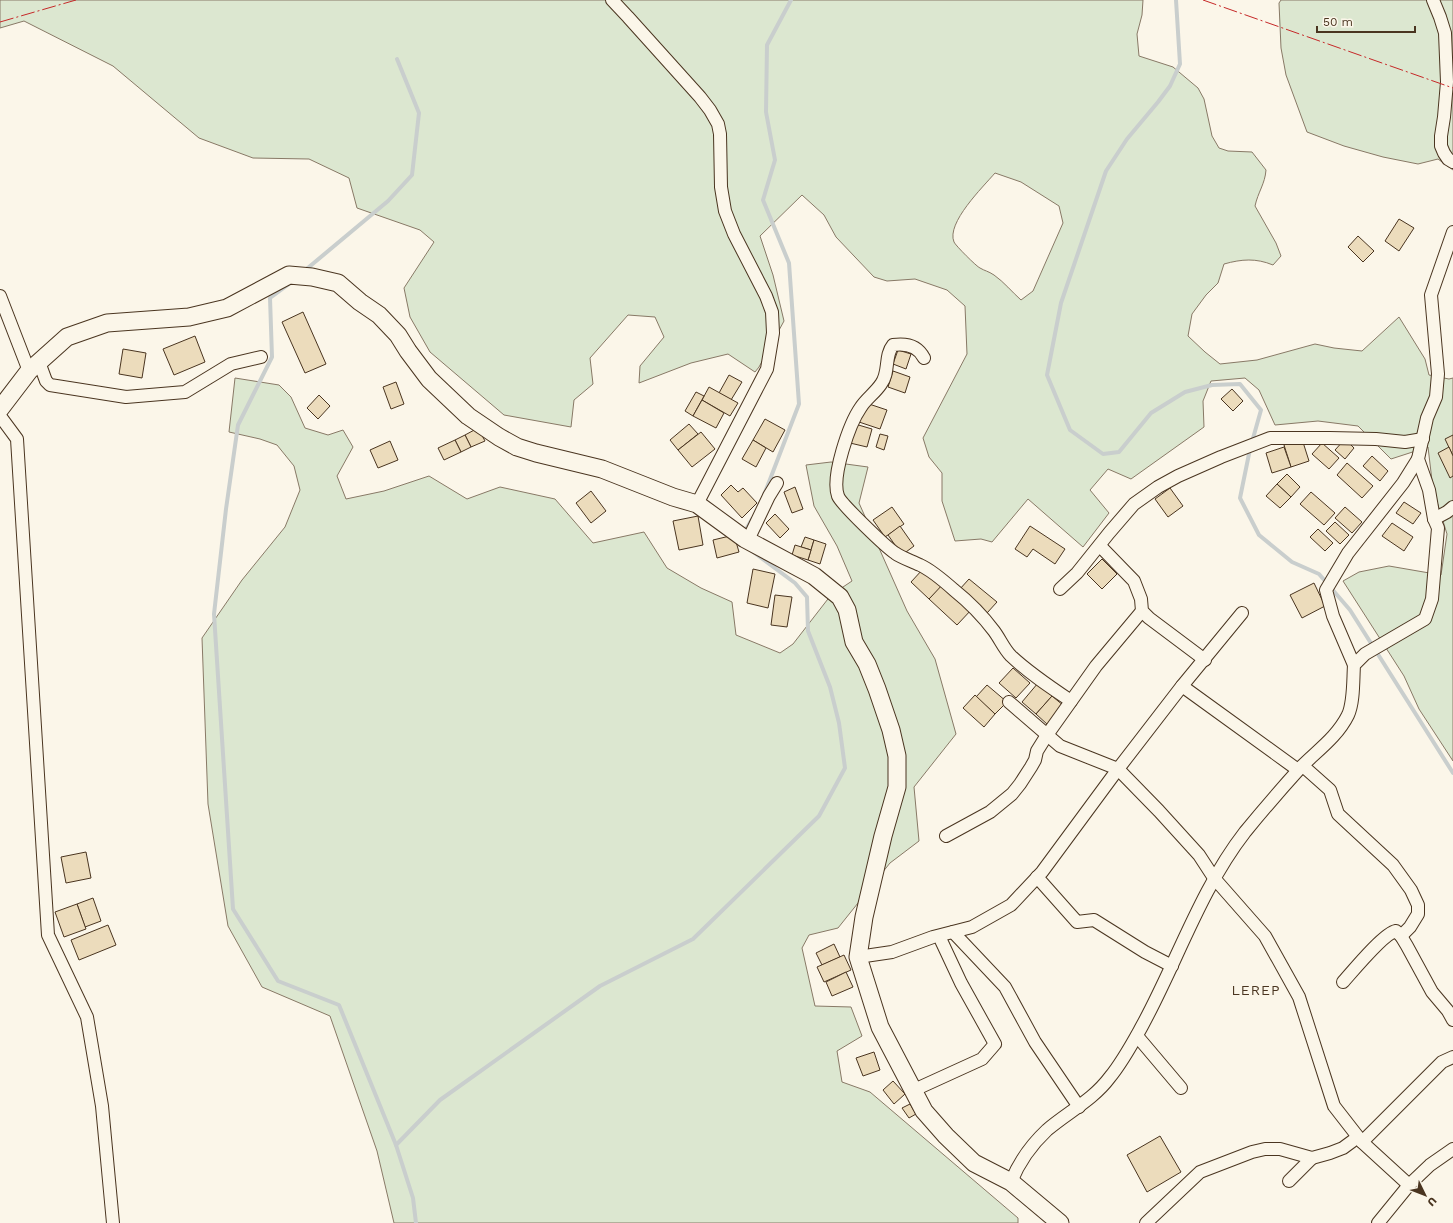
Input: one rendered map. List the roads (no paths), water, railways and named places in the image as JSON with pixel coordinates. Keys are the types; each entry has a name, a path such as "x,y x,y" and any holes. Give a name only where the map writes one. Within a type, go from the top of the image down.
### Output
{"street":[{"path":"612,0 700,97 718,124 720,134 721,187 726,211 734,234 766,296 772,312 773,333 767,369 697,504"},
{"path":"1433,0 1445,34 1447,82 1441,146 1448,159 1453,162"},
{"path":"1011,1182 1017,1167 1026,1152 1047,1130 1090,1098 1110,1078 1125,1057 1159,995 1214,878 1245,833 1301,768 1337,734 1349,714 1354,665 1334,616 1329,585 1348,553 1403,483 1418,459 1427,418 1436,396 1438,374 1431,295 1453,232"},
{"path":"0,409 34,367 67,338 107,323 189,317 227,308 289,275 312,277 338,283 360,302 379,315 398,334 408,351 429,379 468,416 499,437 518,447 536,453 602,469 673,497 697,504 743,538 814,576 840,597 847,610 854,642 867,664 877,689 891,730 897,756 897,787 883,836 866,910 858,957 880,1027 924,1111 946,1136 974,1163 1011,1182 1060,1223"},
{"path":"0,296 34,367 51,385 126,397 185,392 230,364 261,357"},
{"path":"924,358 921,352 912,346 902,344 894,345 890,349 885,377 880,385 861,406 854,418 841,456 836,486 838,497 882,542 897,554 922,566 944,580 985,620 995,632 1009,655 1034,676 1071,701"},
{"path":"0,416 17,439 48,935 87,1017 102,1106 113,1223"},
{"path":"1060,589 1077,573 1134,504 1158,487 1178,476 1242,449 1270,438 1376,439 1405,442 1422,439"},
{"path":"1354,665 1365,654 1425,619 1432,599 1438,528 1434,519 1429,490 1418,459"},
{"path":"743,538 777,483"},
{"path":"1434,519 1453,507"},
{"path":"1100,546 1134,582 1141,599 1142,611 1149,618 1205,660"},
{"path":"946,836 990,812 1012,794 1031,767 1035,760 1037,751 1047,735 1071,701 1096,666 1142,611"},
{"path":"858,957 892,952 939,936 972,927 1010,905 1036,877 1182,686 1205,660 1242,613"},
{"path":"1182,686 1301,768 1330,790 1338,814 1394,865 1411,890 1418,905 1418,914 1410,927 1401,936"},
{"path":"1009,702 1060,746 1118,769 1199,855 1214,878 1264,936 1299,997 1334,1106 1360,1140 1409,1185"},
{"path":"1036,877 1077,922 1094,920 1145,952 1172,966"},
{"path":"1343,982 1382,940 1392,932 1396,931 1401,936 1432,992 1451,1011"},
{"path":"953,932 1005,987 1035,1042 1079,1107"},
{"path":"914,1090 982,1060 995,1044 961,983 939,936"},
{"path":"1137,1036 1181,1088"},
{"path":"1289,1181 1312,1158 1330,1153 1360,1140 1442,1062 1453,1057"},
{"path":"1146,1223 1200,1172 1252,1152 1266,1149 1280,1149 1312,1158"},
{"path":"1378,1223 1409,1185 1430,1165 1453,1149"}],"waterway":[{"path":"764,495 799,404 789,263 763,200 775,160 766,112 767,45 791,0"},
{"path":"1176,0 1180,64 1170,86 1127,139 1106,171 1061,303 1047,375 1070,430 1103,454 1119,452 1151,413 1185,392 1212,385 1240,384 1261,410 1250,449 1240,498 1259,535 1292,562 1319,574 1350,610 1453,773"},
{"path":"303,272 388,201 412,175 419,113 397,59"},
{"path":"289,284 270,298 272,357 238,425 226,509 214,614 233,909 278,981 339,1005 396,1145 413,1198 416,1223"},
{"path":"744,533 752,519"},
{"path":"396,1145 440,1100 600,986 693,939 819,816 845,768 839,723 830,687 808,631 807,597 795,583 752,551"}],"district":[{"name":"LEREP","path":"1256,990"}]}
